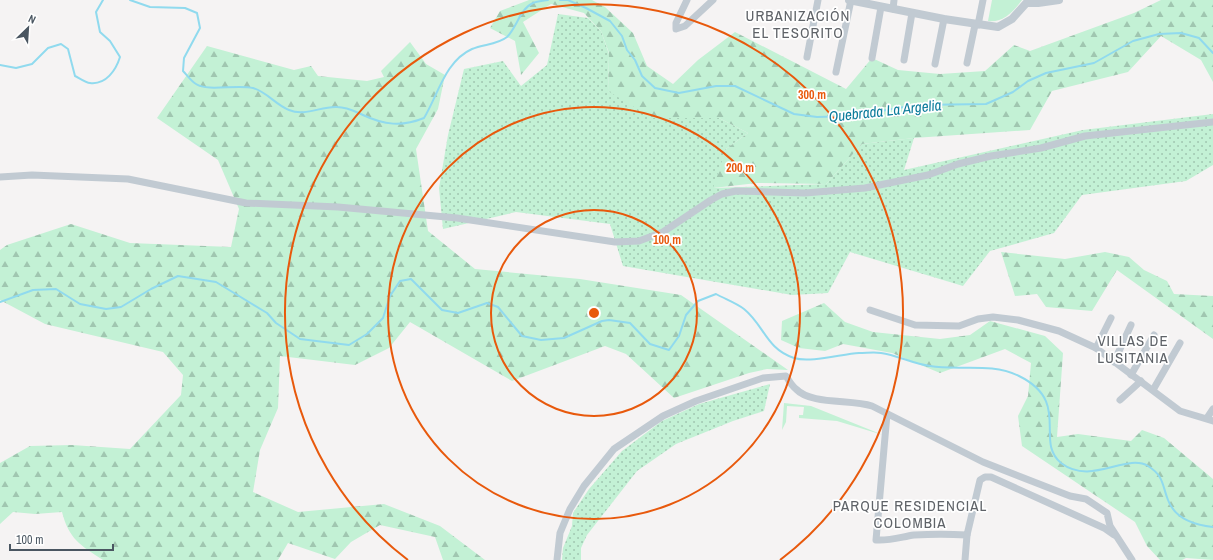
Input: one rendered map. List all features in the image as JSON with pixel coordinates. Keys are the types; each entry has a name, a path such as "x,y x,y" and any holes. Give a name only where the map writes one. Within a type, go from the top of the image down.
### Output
{"street":[{"path":"687,0 676,23 676,29 685,26 712,0"},
{"path":"807,57 818,0"},
{"path":"836,72 850,0 976,25 998,27 1012,19 1029,1 1038,3 1059,0"},
{"path":"893,9 894,0"},
{"path":"967,63 983,0"},
{"path":"872,58 881,6"},
{"path":"904,60 912,13"},
{"path":"935,64 944,19"},
{"path":"0,177 32,175 128,179 246,203 338,207 457,218 615,242 639,241 663,232 722,194 736,191 805,193 865,188 928,175 958,164 991,156 1041,148 1085,136 1213,122"},
{"path":"870,310 915,325 959,326 985,317 1018,320 1058,331 1096,348 1184,413 1210,419 1213,409"},
{"path":"1096,348 1111,318"},
{"path":"1114,362 1131,325"},
{"path":"1131,374 1154,335"},
{"path":"1153,390 1180,343"},
{"path":"557,560 558,543 563,523 584,486 614,449 663,416 696,401 763,378 786,376 796,390 806,396 837,401 860,402 983,462 1070,496 1086,499 1107,513 1110,526 1132,560"},
{"path":"1120,400 1141,381"},
{"path":"887,414 876,540 888,541 900,537 934,534 967,535"},
{"path":"965,560 967,535 980,480 985,477 991,477 1104,528 1117,537"}],"green space":[{"path":"529,0 592,0 605,7 633,33 647,66 673,84 698,60 735,32 846,89 872,58 898,70 940,74 985,71 1014,45 1030,51 1134,13 1161,0 1213,0 1213,82 1201,60 1161,36 1128,72 1052,91 1030,130 914,138 862,144 826,184 757,183 713,188 726,149 748,133 719,118 652,118 608,91 609,53 601,31 584,13 551,4 523,22 539,53 521,75 515,41 490,28 500,11"},
{"path":"992,0 1022,0 1008,15 999,20 988,21"},
{"path":"558,14 588,18 601,31 609,54 608,91 694,117 719,118 748,133 726,149 714,188 826,184 862,144 914,138 904,170 1083,130 1213,114 1213,165 1186,181 1082,195 1054,233 990,251 963,286 850,252 828,293 792,295 623,266 610,224 516,212 443,229 439,188 448,135 464,69 503,61 521,86 547,65"},
{"path":"410,42 426,64 445,75 438,109 416,149 428,231 475,269 580,279 681,295 788,370 767,369 749,373 674,398 626,354 605,346 512,381 410,322 389,348 355,365 280,356 278,408 260,450 253,492 298,512 384,504 440,526 485,560 443,560 435,537 380,525 351,542 335,559 288,543 278,560 103,560 76,540 68,529 62,512 35,514 13,512 0,524 0,463 30,446 72,445 130,449 181,395 183,375 163,352 45,324 0,300 0,250 7,245 71,224 130,243 231,247 239,209 218,160 157,118 207,46 294,70 311,66 318,76 367,81 384,77 381,71"},
{"path":"1001,252 1065,259 1105,252 1129,257 1144,270 1167,281 1174,294 1213,296 1213,339 1117,270 1092,311 1046,307 1037,294 1015,296"},
{"path":"824,303 845,322 873,332 940,339 970,335 990,321 1045,336 1063,353 1057,437 1078,434 1131,441 1142,430 1164,438 1213,479 1213,560 1186,558 1182,560 1160,560 1147,546 1135,522 1022,446 1018,416 1028,396 1031,363 1005,349 940,373 892,353 843,344 825,351 799,348 781,340 782,321"},
{"path":"770,384 764,411 733,421 676,444 637,471 587,535 581,548 581,560 562,560 563,548 572,526 573,513 589,489 622,451 662,421 699,404"},
{"path":"784,403 811,406 883,435 837,421 799,418 799,415 803,415 804,407 787,406 786,422 782,430"}],"waterway":[{"name":"Quebrada La Argelia","path":"0,65 16,68 32,64 48,48 61,44 68,49 75,76 90,83 101,82 110,76 120,57 110,41 100,32 96,12 103,0"},
{"name":"Quebrada La Argelia","path":"130,0 150,7 185,8 197,13 200,28 184,58 183,71 196,84 215,88 253,88 263,92 284,108 295,112 307,112 331,107 341,107 378,121 393,124 408,123 424,118 443,79 455,62 463,54 476,47 503,40 510,33 525,9 535,2 548,0"},
{"name":"Quebrada La Argelia","path":"560,0 568,0 610,21 622,36 627,50 635,60 642,76 655,88 679,93 716,86 735,86 794,114 817,117 851,116 916,105 986,104 1013,92 1028,81 1046,73 1094,63 1133,41 1159,34 1181,33 1199,38 1213,53"},
{"path":"0,302 33,290 56,289 80,304 106,309 121,307 151,289 178,276 216,282 267,313 276,323 300,339 349,345 367,334 383,318 390,296 400,281 411,279 442,310 458,313 487,303 498,307 522,336 541,340 564,338 602,321 609,320 630,323 650,344 669,350 679,336 686,315 698,301 716,294 744,309 751,315 777,349 794,358 826,358 859,353 878,353 887,354 930,366 997,369 1019,376 1035,386 1044,397 1050,421 1050,444 1054,454 1061,463 1072,469 1084,471 1096,471 1129,463 1139,463 1148,466 1160,477 1168,500 1175,512 1192,523 1213,527"}],"district":[{"name":"URBANIZACIÓN EL TESORITO","path":"798,24"},
{"name":"VILLAS DE LUSITANIA","path":"1133,350"},
{"name":"PARQUE RESIDENCIAL COLOMBIA","path":"910,514"}]}
